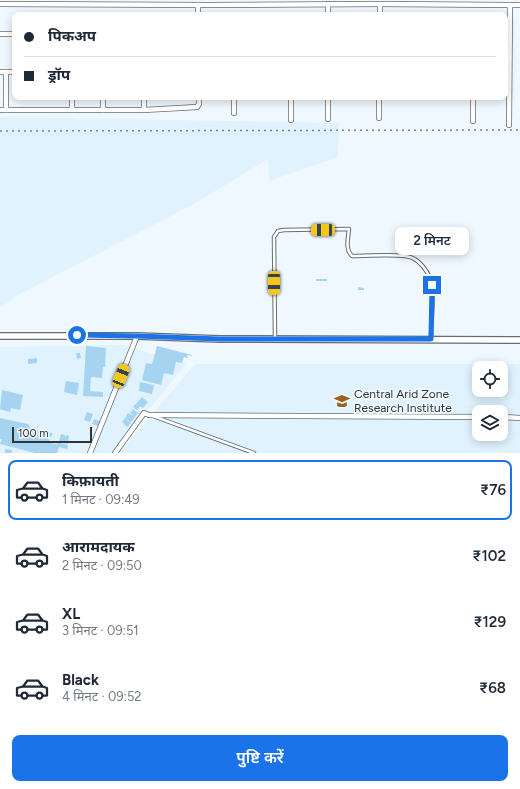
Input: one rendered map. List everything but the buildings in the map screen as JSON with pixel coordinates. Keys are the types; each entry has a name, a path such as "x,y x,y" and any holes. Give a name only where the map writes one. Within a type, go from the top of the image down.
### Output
{"street":[{"path":"0,4 520,5"},
{"path":"328,4 328,12"},
{"path":"380,4 380,12"},
{"path":"198,5 198,12"},
{"path":"508,46 510,5"},
{"path":"0,34 12,34"},
{"path":"0,72 12,72"},
{"path":"6,72 3,110 144,110 197,107 199,100"},
{"path":"508,96 509,125"},
{"path":"72,100 72,110"},
{"path":"103,100 103,110"},
{"path":"144,100 144,110"},
{"path":"234,100 234,113"},
{"path":"291,100 291,120"},
{"path":"328,100 328,119"},
{"path":"379,100 379,118"},
{"path":"473,100 473,121"},
{"path":"0,336 137,336 220,339 520,340"},
{"path":"90,453 137,336"},
{"path":"115,453 144,413 149,415 472,417"},
{"path":"508,417 520,418"}],"lane":[{"path":"275,339 274,237 278,231 349,229 347,245 352,256 406,256 416,258 422,265 432,285 431,339"},
{"path":"149,415 254,453"}],"shaded area":[{"path":"0,117 339,123 338,157 269,181 268,159 194,204 18,295 0,308"},
{"path":"124,345 186,364 113,453 0,453 0,347"},
{"name":"Central Arid Zone Research Institute","path":"195,364 472,364 472,397 508,397 508,364 520,364 520,453 119,453"}],"railway":[{"path":"0,131 520,130"}],"place":[{"name":"Central Arid Zone Research Institute","path":"342,401"}],"route":[{"path":"77,335 220,339 431,339 432,285"}]}
